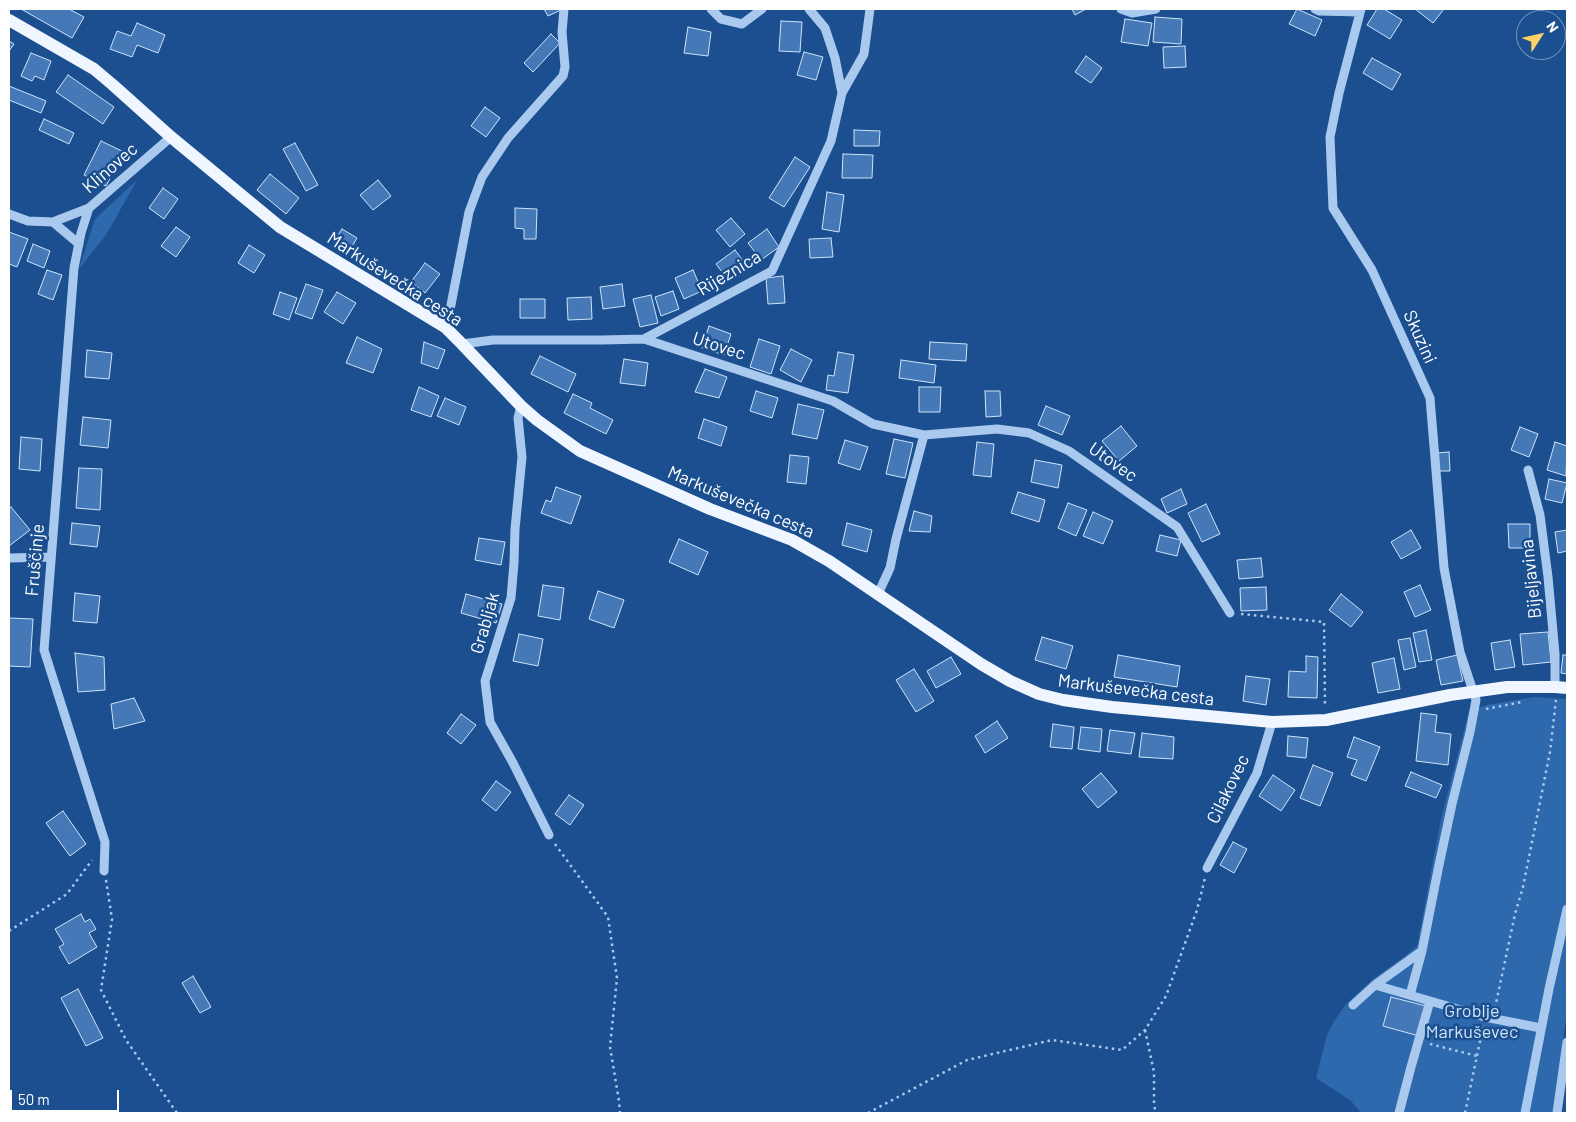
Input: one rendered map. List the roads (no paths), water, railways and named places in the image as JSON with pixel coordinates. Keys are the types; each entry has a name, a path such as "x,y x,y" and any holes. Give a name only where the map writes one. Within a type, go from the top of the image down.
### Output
{"main road":[{"name":"Markuševečka cesta","path":"9,20 94,69 171,138 280,227 445,327 537,420 580,451 710,509 792,540 829,561 981,664 1010,681 1039,694 1063,700 1112,707 1272,722 1326,720 1474,691 1506,687 1561,688"}],"street":[{"path":"445,327 469,212 482,177 508,138 563,76 565,67 562,32 564,9"},
{"path":"711,9 721,19 742,24 762,9"},
{"path":"809,9 825,28 835,58 842,93"},
{"name":"Rijeznica","path":"462,344 493,340 644,339 772,271 831,141 842,93 864,54 870,9"},
{"path":"1121,9 1132,13 1156,9"},
{"path":"1315,9 1319,11 1361,10"},
{"name":"Skuzini","path":"1361,10 1339,93 1330,137 1333,208 1372,270 1430,398 1444,568 1460,652 1474,691"},
{"name":"Klinovec","path":"9,214 28,221 53,222 89,208 171,138"},
{"name":"Fruščinje","path":"89,208 74,268 44,650 105,842 104,870"},
{"path":"53,222 79,244"},
{"name":"Utovec","path":"644,339 833,401 873,424 924,435 997,429 1030,433 1070,451 1177,527 1230,613"},
{"name":"Grabljak","path":"522,406 518,418 522,458 511,598 485,681 490,722 514,763 549,836"},
{"path":"878,594 890,568 924,435"},
{"name":"Bijeljavina","path":"1528,470 1540,515 1555,654 1561,688"},
{"path":"9,558 51,557"},
{"path":"1410,996 1422,951 1452,804 1474,714 1476,700 1474,691"},
{"name":"Cilakovec","path":"1207,868 1257,773 1272,722"},
{"path":"1525,1113 1567,909"},
{"path":"1352,1005 1375,985 1422,951"},
{"path":"1375,985 1489,1018 1541,1028"},
{"path":"1400,1113 1430,1001"},
{"path":"1557,1113 1567,1042"}],"park label":[{"name":"Groblje Markuševec","path":"1472,1021"}]}
